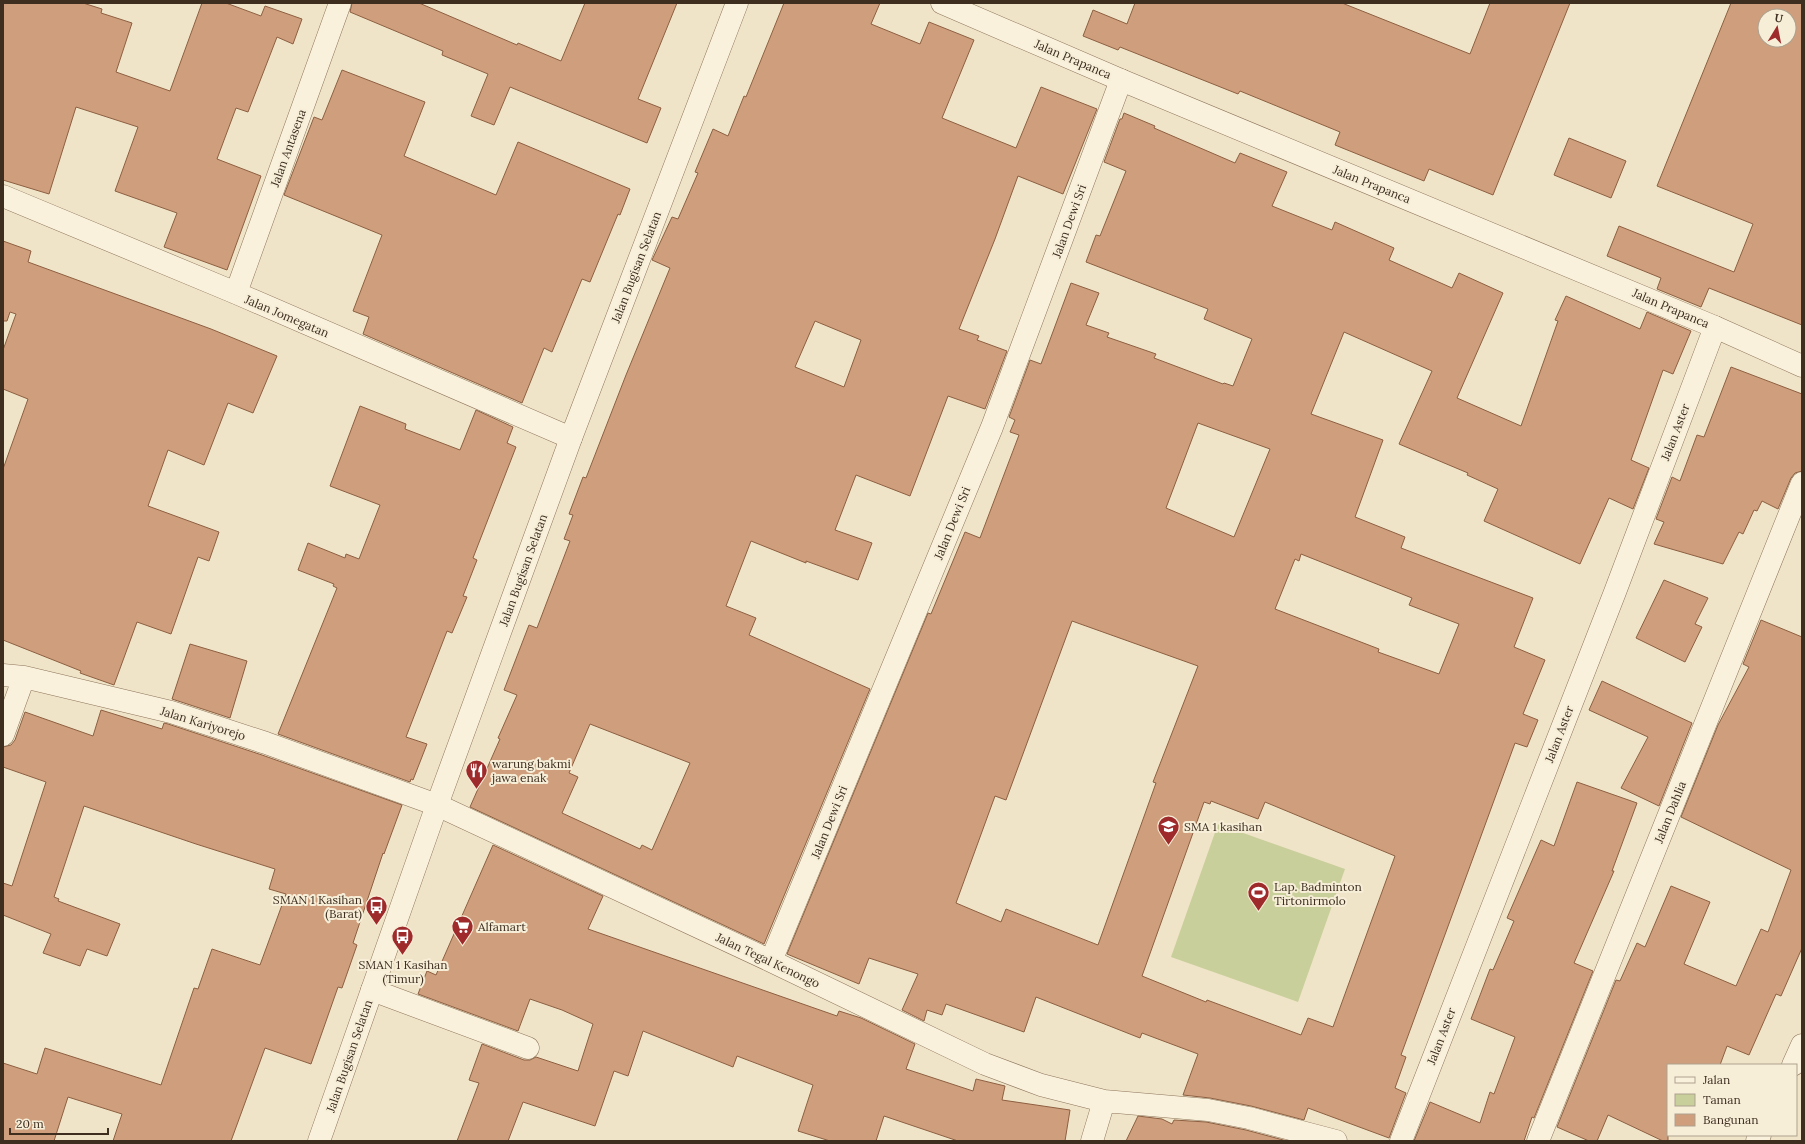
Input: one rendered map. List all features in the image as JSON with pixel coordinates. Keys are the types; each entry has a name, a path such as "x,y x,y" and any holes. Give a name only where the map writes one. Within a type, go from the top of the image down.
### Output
{"street":[{"name":"Jalan Antasena","path":"236,293 340,3"},
{"name":"Jalan Bugisan Selatan","path":"319,1141 437,805 571,438 737,3"},
{"name":"Jalan Prapanca","path":"942,3 1121,80 1715,327 1802,366"},
{"name":"Jalan Dewi Sri","path":"771,961 992,427 1121,80"},
{"name":"Jalan Jomegatan","path":"3,196 236,293 571,438"},
{"name":"Jalan Aster","path":"1400,1141 1614,592 1715,327"},
{"name":"Jalan Dahlia","path":"1538,1141 1802,483"},
{"name":"Jalan Kariyorejo","path":"3,736 13,676 171,712 266,743 437,805"},
{"name":"Jalan Tegal Kenongo","path":"437,805 771,961 985,1064 1041,1085 1104,1101 1215,1112 1249,1118 1336,1141"},
{"path":"372,990 528,1048"},
{"path":"1793,1064 1802,1045"},
{"path":"1092,1141 1104,1101"}],"green space":[{"name":"Lap. Badminton Tirtonirmolo","path":"1218,824 1345,869 1298,1002 1171,957"}],"building":[{"path":"3,3 83,3 102,9 101,13 132,23 116,72 170,91 202,3 226,3 261,16 265,6 302,19 293,44 277,37 248,112 236,108 217,159 261,176 227,270 164,247 177,213 115,191 138,127 76,107 49,194 3,180"},
{"path":"352,3 419,3 517,45 518,43 561,61 585,3 677,3 638,99 661,108 647,143 510,87 494,125 471,116 488,74 442,55 443,51 350,12"},
{"path":"784,3 880,3 871,24 920,44 929,22 974,40 942,118 1016,148 1041,87 1097,109 1063,194 1018,176 995,239 959,329 979,336 977,340 1007,351 985,409 948,396 910,496 856,475 835,530 872,543 858,580 806,561 806,563 751,541 726,606 756,618 749,635 870,689 764,944 470,807 500,739 498,738 517,695 504,690 529,625 537,628 570,541 564,539 573,515 569,514 583,477 586,478 670,268 652,260 672,217 678,219 698,173 695,172 713,129 728,136 744,96 746,97","holes":["815,321 861,340 844,387 795,367","590,724 690,763 652,850 642,845 640,849 562,813 578,777 569,773"]},
{"path":"1135,3 1342,3 1470,54 1490,3 1570,3 1493,195 1429,169 1424,181 1335,145 1340,132 1240,91 1238,94 1120,47 1118,50 1083,36 1093,10 1127,24"},
{"path":"1731,3 1802,3 1802,325 1709,288 1701,307 1657,289 1661,278 1607,256 1619,226 1734,272 1753,224 1657,186"},
{"path":"342,70 425,102 404,156 496,195 518,142 630,189 590,282 582,279 552,352 544,348 522,403 363,334 369,317 353,311 382,235 284,195 314,117 322,120"},
{"path":"1124,113 1155,126 1154,128 1235,163 1240,153 1287,172 1272,206 1332,230 1335,222 1394,248 1389,260 1452,288 1459,273 1503,293 1457,398 1521,426 1558,321 1555,320 1566,296 1640,329 1647,312 1691,331 1673,374 1663,370 1631,460 1649,468 1633,509 1609,498 1580,564 1484,521 1498,489 1467,475 1468,473 1399,444 1432,371 1344,332 1311,414 1383,440 1355,517 1405,537 1401,548 1533,598 1514,647 1545,660 1523,714 1538,720 1527,747 1515,743 1401,1055 1406,1057 1395,1088 1406,1093 1389,1138 1308,1108 1304,1120 1251,1106 1210,1098 1183,1095 1198,1054 1142,1033 1140,1038 1036,997 1024,1032 946,1004 942,1015 927,1010 924,1021 902,1010 918,974 869,958 859,984 787,954 928,613 931,614 965,532 980,538 1019,435 1010,432 1015,420 1009,417 1030,360 1041,364 1071,283 1099,293 1086,325 1109,333 1107,337 1156,354 1154,358 1223,384 1233,386 1252,339 1204,319 1208,309 1086,262 1096,235 1100,236 1126,171 1104,162 1120,119 1122,119","holes":["1198,423 1270,449 1234,537 1166,508","1301,554 1412,598 1409,605 1459,624 1439,674 1378,652 1379,649 1275,609 1295,559 1299,561","1072,621 1198,666 1153,782 1156,783 1098,945 1006,909 1001,922 956,903 995,796 1006,800","1211,801 1258,819 1265,802 1395,856 1333,1027 1308,1018 1301,1035 1207,1000 1206,1002 1142,976 1204,802 1210,804"]},
{"path":"1569,138 1626,161 1611,198 1554,175"},
{"path":"3,241 31,251 28,262 211,329 277,356 253,413 228,403 204,465 168,450 148,506 219,532 209,561 198,557 171,634 137,622 114,685 80,673 81,671 3,640 3,469 28,399 3,389 3,350 16,314 10,312 7,321 3,321"},
{"path":"1731,367 1802,394 1802,471 1795,473 1791,478 1778,509 1762,501 1757,511 1754,510 1743,534 1739,532 1723,564 1654,544 1664,522 1656,519 1672,477 1680,481 1697,435 1704,437"},
{"path":"360,406 406,424 405,429 460,450 476,410 513,427 507,443 516,447 473,558 477,560 463,596 467,597 452,633 447,631 406,737 427,744 413,780 411,779 410,782 278,734 337,588 333,586 334,584 298,570 308,543 345,558 346,554 359,559 380,505 330,486"},
{"path":"1664,580 1708,598 1695,624 1702,627 1685,662 1636,638"},
{"path":"1761,620 1802,637 1802,948 1781,996 1776,994 1749,1055 1727,1046 1720,1064 1667,1064 1668,1141 1663,1141 1608,1115 1597,1141 1589,1141 1557,1127 1616,980 1620,981 1637,943 1645,947 1671,886 1710,902 1684,964 1736,986 1761,929 1768,932 1791,870 1681,817 1718,725 1749,667 1743,664"},
{"path":"190,644 247,661 230,718 172,699"},
{"path":"1602,681 1692,723 1659,806 1621,788 1648,737 1589,710"},
{"path":"101,710 162,729 164,723 168,724 262,755 402,805 384,854 383,853 353,943 357,945 342,988 338,987 311,1064 265,1048 231,1141 113,1141 122,1114 68,1097 54,1141 3,1141 3,1063 37,1074 45,1048 161,1085 194,988 198,989 212,949 260,965 286,894 269,889 275,869 84,806 54,897 59,899 58,901 120,924 107,956 87,949 80,966 43,953 51,934 3,915 3,883 12,886 46,782 3,767 3,747 11,745 15,740 25,712 93,736"},
{"path":"1577,782 1637,803 1612,871 1614,871 1574,963 1593,971 1534,1118 1532,1117 1524,1141 1414,1141 1430,1102 1480,1123 1490,1092 1494,1094 1515,1037 1471,1019 1490,969 1493,970 1514,921 1507,918 1541,840 1554,846"},
{"path":"493,845 603,896 588,929 837,1016 839,1011 861,1018 915,1044 906,1069 973,1091 976,1079 1005,1086 1002,1100 1070,1110 1065,1141 958,1141 884,1116 876,1141 830,1141 798,1131 813,1085 737,1056 733,1067 643,1031 628,1076 614,1071 595,1126 523,1102 508,1141 457,1141 479,1083 469,1080 482,1044 524,1060 530,1060 536,1057 578,1071 593,1024 562,1010 530,999 518,1031 418,994 427,971 436,975"},
{"path":"1138,1116 1162,1119 1172,1124 1174,1120 1206,1122 1246,1130 1287,1141 1126,1141"}],"place":[{"name":"warung bakmi jawa enak","path":"477,790"},
{"name":"SMA 1 kasihan","path":"1168,846"},
{"name":"Lap. Badminton Tirtonirmolo","path":"1258,912"},
{"name":"SMAN 1 Kasihan (Barat)","path":"377,926"},
{"name":"Alfamart","path":"462,946"},
{"name":"SMAN 1 Kasihan (Timur)","path":"403,956"}]}
